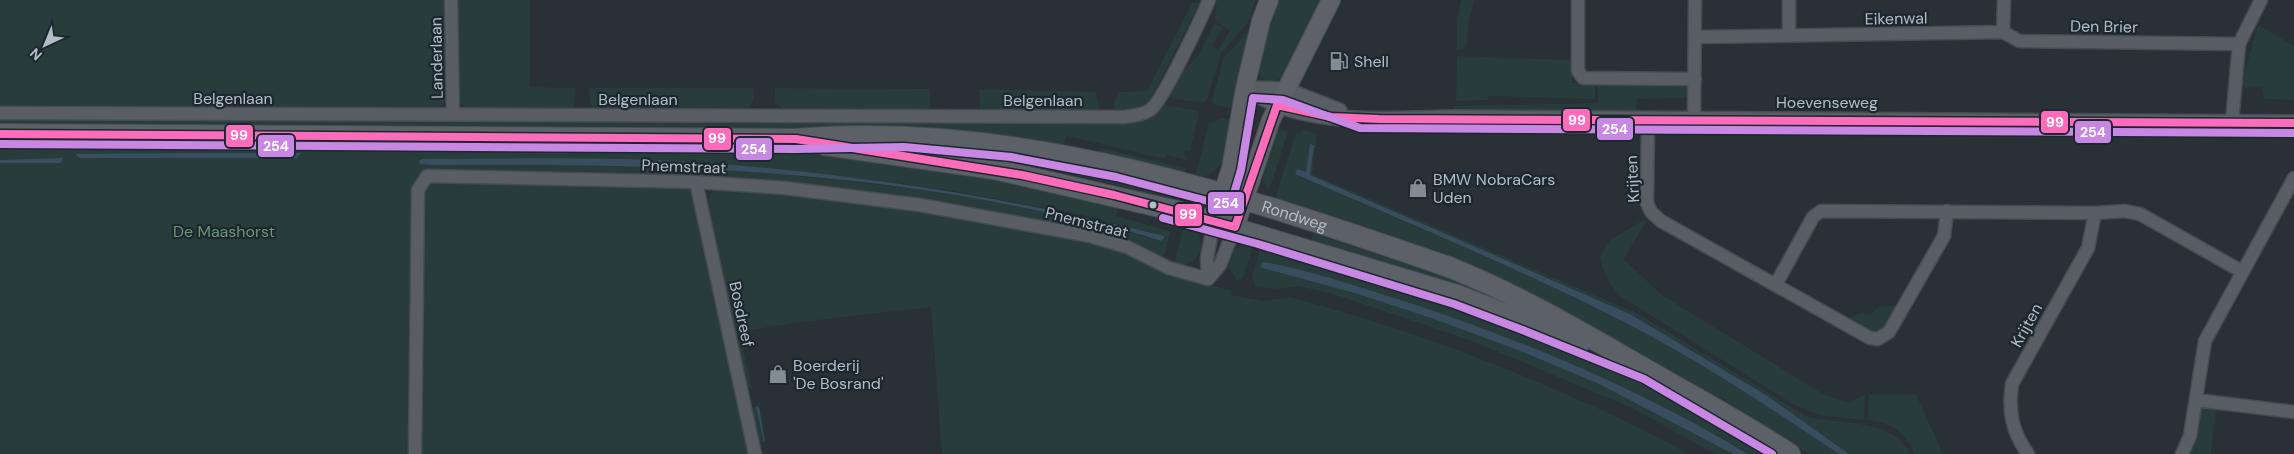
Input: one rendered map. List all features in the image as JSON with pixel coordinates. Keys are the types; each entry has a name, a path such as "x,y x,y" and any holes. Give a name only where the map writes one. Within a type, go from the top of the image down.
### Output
{"main road":[{"path":"1214,221 1231,168 1245,88 1261,21 1269,0"},
{"path":"1235,227 1281,97 1331,0"},
{"name":"Rondweg","path":"0,134 796,139 838,135 882,135 944,138 1011,145 1092,161 1244,201 1421,257 1483,281 1561,320 1755,431 1790,454"},
{"name":"Rondweg","path":"796,139 838,148 994,169 1116,195 1214,221 1457,295 1648,370"}],"street":[{"name":"Landerlaan","path":"451,0 453,115"},
{"name":"Belgenlaan","path":"0,114 1124,117 1140,115 1150,110 1158,101 1199,24 1209,0"},
{"path":"1578,0 1578,71 1583,78 1696,79"},
{"path":"1694,119 1696,79 1695,0"},
{"path":"1789,0 1789,36"},
{"path":"2003,32 2004,0"},
{"path":"2232,122 2239,44 2261,0"},
{"name":"Eikenwal","path":"1696,37 2003,32"},
{"name":"Den Brier","path":"2003,32 2019,41 2239,44"},
{"name":"Hoevenseweg","path":"1245,88 1281,97 1331,117 1360,118 2294,123"},
{"name":"Krijten","path":"1648,119 1647,203 1651,212 1661,221 1870,338 1883,337 1889,332 1944,236 1947,212"},
{"name":"Pnemstraat","path":"415,454 418,190 427,176 696,182 785,188 920,205 1090,236 1126,247 1169,268 1208,279"},
{"path":"2182,454 2190,436 2201,353 2205,341 2294,178"},
{"name":"Bosdreef","path":"696,182 755,454"},
{"path":"1776,284 1813,217 1821,211 2095,213 2125,211 2140,214 2243,272"},
{"name":"Krijten","path":"2028,454 2018,440 2012,421 2010,401 2012,384 2088,248 2095,213"},
{"path":"1208,279 1207,258 1214,221"},
{"path":"1208,279 1220,264 1235,227"},
{"path":"2196,400 2294,412"}],"green space":[{"name":"De Maashorst","path":"0,0 448,0 448,85 444,103 433,109 433,120 1135,123 1149,119 1165,105 1195,110 1199,113 1190,151 1185,151 1184,156 1188,160 1167,155 1166,159 1066,136 1063,145 1021,143 559,143 682,146 854,154 988,176 1118,208 1116,216 1170,231 1165,254 1160,258 1120,240 698,178 756,454 0,454","holes":["432,143 559,143 517,148 470,148","695,162 878,180 954,191 1092,217 1164,237 1161,241 1075,218 987,200 842,180 696,167"]},
{"path":"455,0 530,0 530,87 575,88 574,106 569,109 466,110 458,98"},
{"path":"1216,0 1256,0 1247,24 1221,53 1207,100 1201,103 1169,98 1183,71 1198,56 1214,24 1222,28 1212,46 1218,50 1230,30 1215,22"},
{"path":"1278,0 1326,0 1283,78 1270,82 1260,75 1259,66 1260,57"},
{"path":"1461,0 1475,0 1469,21 1466,47 1457,50 1457,21"},
{"path":"1193,2 1200,3 1149,102 1136,109 1118,111 1113,105 1119,92 1147,91"},
{"path":"2258,25 2294,46 2294,100 2264,99 2262,87 2246,88 2241,84"},
{"path":"1249,31 1233,108 1215,105 1212,100 1224,57"},
{"path":"1457,56 1572,60 1572,83 1595,83 1595,99 1488,96 1488,100 1456,101"},
{"path":"1598,83 1682,84 1688,88 1687,98 1637,99 1636,114 1455,113 1453,106 1598,103"},
{"path":"589,88 754,88 754,92 752,104 744,110 594,109 590,104"},
{"path":"775,88 930,89 930,105 927,111 784,110 775,102"},
{"path":"979,89 1095,92 1100,106 1097,112 984,111 980,107"},
{"path":"1221,118 1231,120 1224,158 1214,171 1206,176 1195,178 1209,122 1213,123"},
{"path":"1273,128 1288,132 1269,191 1262,176 1262,168"},
{"path":"1301,130 1317,133 1312,174 1632,310 1806,416 1879,428 1902,442 1910,454 1849,454 1769,397 1630,314 1310,175 1314,145 1310,144 1306,173 1297,169 1295,174 1504,265 1626,323 1708,369 1839,454 1808,454 1730,403 1482,271 1400,240 1275,198 1296,133 1300,134"},
{"path":"821,139 939,142 1181,188 1178,199 1014,161 933,150"},
{"path":"1100,148 1186,168 1184,178 1146,170 1099,152"},
{"path":"718,189 772,192 937,212 1088,240 1132,256 1170,274 1232,291 1231,295 1263,301 1290,297 1366,319 1434,342 1502,367 1568,395 1644,430 1687,454 942,454 931,307 793,323 740,332 740,336 735,335 706,203 712,192"},
{"path":"1645,219 1646,222 1624,259 1662,295 1823,394 1849,403 1865,394 1864,420 1819,415 1793,404 1620,296 1607,278 1600,257 1610,240"},
{"path":"1184,225 1198,234 1201,241 1201,250 1190,263 1183,265 1174,264"},
{"path":"1313,234 1486,289 1562,325 1310,245"},
{"path":"1263,239 1540,331 1650,381 1778,454 1748,454 1718,436 1605,379 1510,339 1351,285 1263,262 1266,269 1358,294 1518,350 1599,384 1733,454 1715,454 1632,408 1472,341 1333,294 1298,286 1277,289 1255,287 1252,276"},
{"path":"1255,240 1244,275 1242,279 1236,280 1229,266 1234,250 1247,241"},
{"path":"1879,307 1897,307 1884,330 1873,334 1847,319 1860,313 1870,314"},
{"path":"741,341 752,389 745,385 736,344"},
{"path":"1869,394 1916,394 1943,454 1914,454 1907,440 1897,430 1883,423 1868,420"},
{"path":"759,403 759,407 757,407 765,441 768,443 758,441 751,411"},
{"path":"2203,408 2216,409 2211,454 2187,454 2200,411"}],"water":[{"path":"1310,144 1314,145 1310,175 1630,314 1769,397 1849,454 1839,454 1708,369 1626,323 1503,264 1295,174 1297,169 1306,172"},
{"path":"301,153 297,158 79,158 76,154"},
{"path":"63,158 61,163 0,163 0,160"},
{"path":"592,158 660,160 813,173 930,188 989,198 1106,222 1164,236 1164,238 1161,241 1086,221 965,197 890,185 815,177 663,167 435,165 420,164 419,161 422,159"},
{"path":"1263,262 1311,273 1391,297 1528,346 1618,385 1706,430 1748,454 1733,454 1599,384 1518,350 1358,294 1260,267"},
{"path":"756,407 759,407 765,441 764,441"}],"transit line":[{"name":"254","path":"0,144 796,149 904,147 1011,157 1116,177 1223,205 1232,200 1241,170 1253,98 1283,100 1360,128 2294,133"},
{"name":"99","path":"0,134 796,139 1022,175 1114,195 1235,227 1277,105 1331,117 1379,119 2294,123"},
{"name":"254","path":"1163,218 1258,244 1454,304 1525,331 1644,379 1772,454"}],"place":[{"name":"Shell","path":"1339,61"},
{"name":"BMW NobraCars Uden","path":"1418,188"},
{"name":"Boerderij 'De Bosrand'","path":"778,374"}]}
